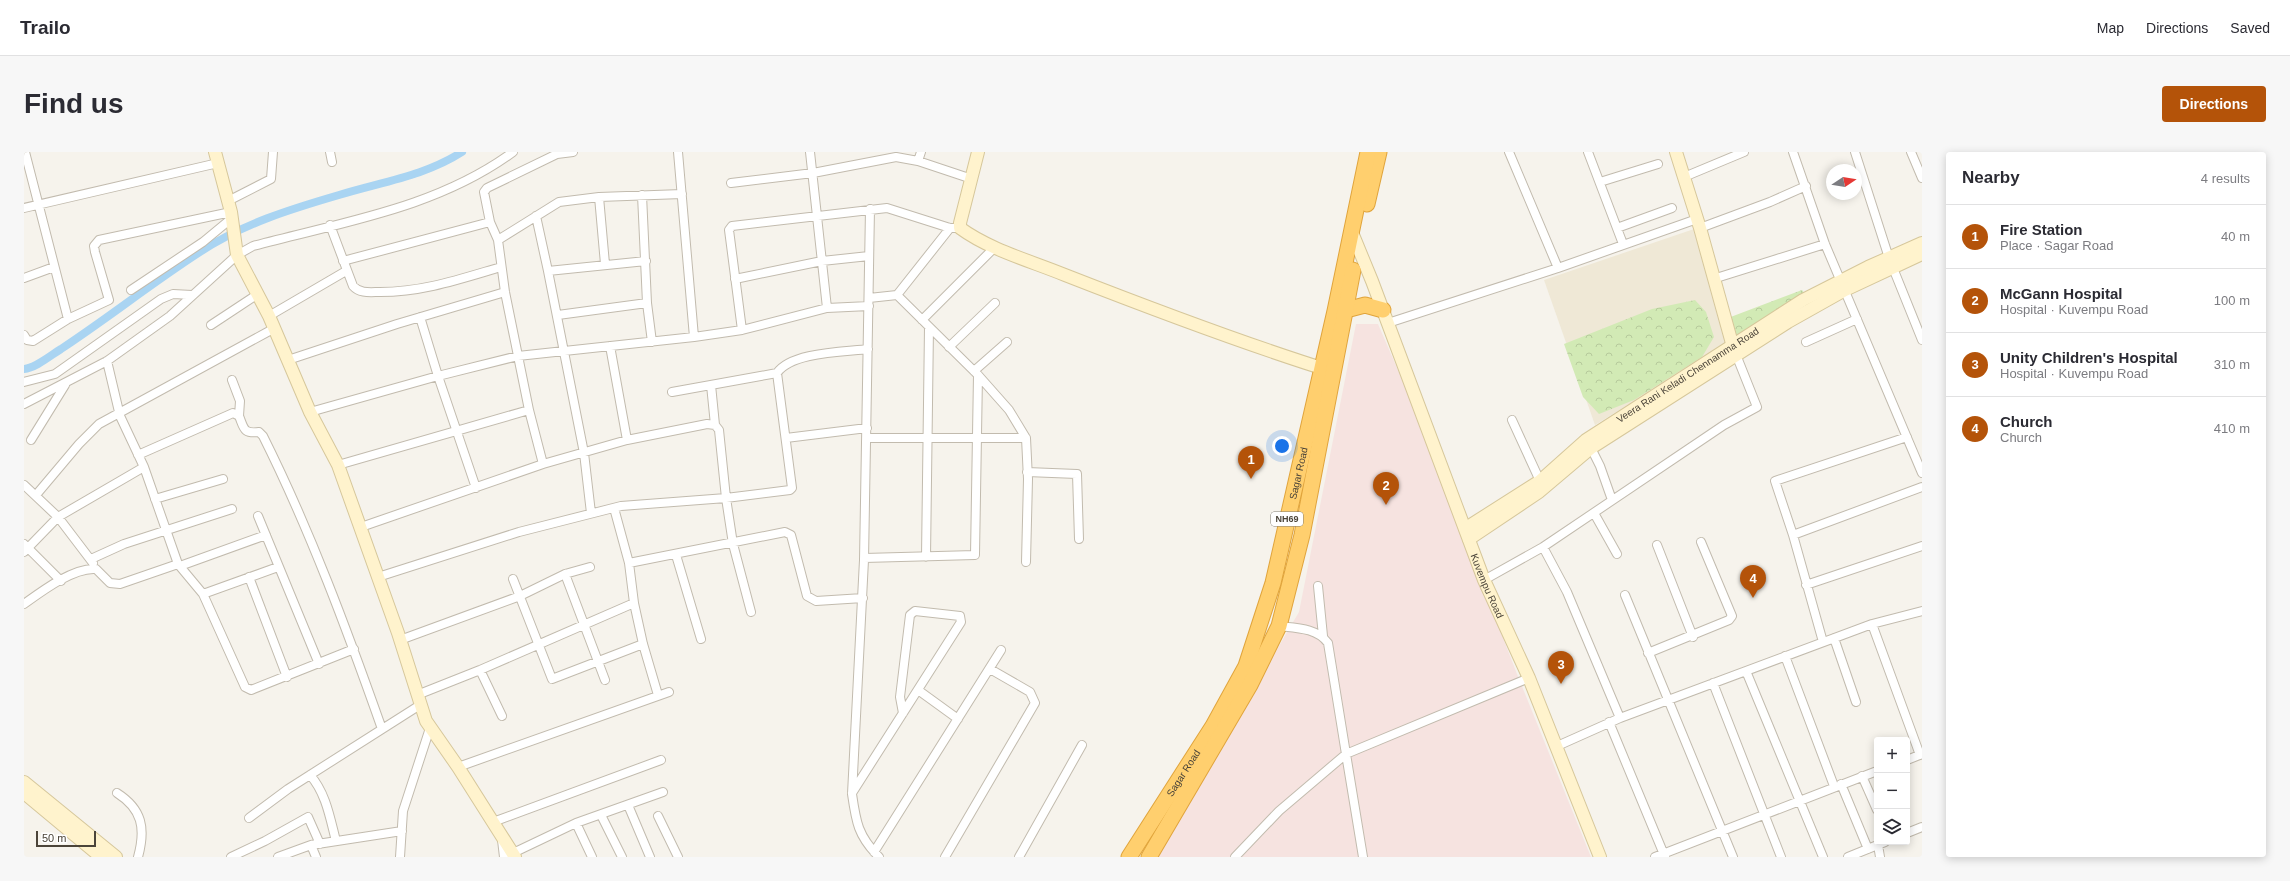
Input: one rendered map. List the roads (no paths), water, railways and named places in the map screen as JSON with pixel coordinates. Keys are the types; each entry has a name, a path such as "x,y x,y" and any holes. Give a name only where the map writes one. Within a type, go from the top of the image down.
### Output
{"highway":[{"name":"Sagar Road","path":"1149,857 1250,685 1279,626 1302,534 1328,370 1354,237 1368,152"},
{"name":"Sagar Road","path":"1129,857 1213,726 1246,666 1273,583 1328,370 1346,310 1354,237 1379,152"},
{"path":"1346,310 1364,305 1385,316"}],"street":[{"path":"25,152 68,319"},
{"path":"131,290 203,242 231,214 271,179 273,175 273,152"},
{"path":"330,152 332,162"},
{"path":"24,404 66,384 108,361 170,316 237,255 253,246 406,206 460,185 513,152"},
{"path":"543,464 529,410 505,292 498,240 490,222 484,192 487,188 557,154 573,152"},
{"path":"678,152 694,337"},
{"path":"810,152 814,173 827,308"},
{"path":"918,161 921,152"},
{"path":"310,412 438,376 518,356 563,350 652,342 742,330 827,308 869,302 897,295 955,228 972,179 978,152"},
{"path":"1509,152 1558,268"},
{"path":"1588,152 1623,244"},
{"path":"1484,580 1543,547 1724,425 1757,407 1735,351 1676,152"},
{"path":"1684,177 1744,152"},
{"path":"1793,152 1825,244 1922,473"},
{"path":"1855,152 1891,263 1922,340"},
{"path":"1911,152 1922,178"},
{"path":"731,183 814,173 897,154 972,179"},
{"path":"24,208 217,158 231,214 237,255 269,316 273,329 310,412 338,465 362,527 419,700 430,728 458,767 493,822 511,856 576,822 600,815 663,792"},
{"path":"1600,182 1658,164"},
{"path":"1385,316 1558,268 1623,244 1770,202 1806,186"},
{"path":"498,240 559,202 642,194 682,194"},
{"path":"642,194 647,303 652,342"},
{"path":"599,197 605,264"},
{"path":"742,330 729,230 732,226 887,208 955,228 995,247 1138,304 1328,370"},
{"path":"1617,228 1672,208"},
{"path":"870,209 868,428 863,598 852,794 856,825 866,845 876,855 958,719 1002,650"},
{"path":"24,336 27,340 33,341 68,319 109,300 94,246 99,240 231,214"},
{"path":"536,216 558,315 563,350 584,452 591,513"},
{"path":"344,261 490,222"},
{"path":"330,225 344,261 346,271 353,286 362,292 401,292 422,290 501,267"},
{"name":"Kuvempu Road","path":"1354,237 1468,533 1484,580 1529,678 1555,747 1600,857"},
{"path":"1891,263 1922,243"},
{"path":"1713,278 1825,244"},
{"path":"922,320 995,247"},
{"path":"1891,263 1922,254"},
{"path":"735,279 822,261 869,256"},
{"path":"548,271 646,261"},
{"name":"Veera Rani Keladi Chennamma Road","path":"1468,533 1588,444 1735,351 1803,300 1843,286 1891,263"},
{"path":"24,278 54,267"},
{"path":"269,316 346,271"},
{"path":"288,360 420,317 505,292"},
{"path":"24,382 55,374 161,299 173,294 192,295"},
{"path":"211,325 258,294"},
{"path":"897,295 976,373 1009,410 1026,438 1026,562"},
{"path":"558,315 647,303"},
{"path":"949,348 995,303"},
{"path":"420,317 438,376 476,488"},
{"path":"1806,342 1857,319"},
{"path":"926,557 929,439 929,327"},
{"path":"36,495 79,444 99,424 273,329"},
{"path":"864,558 975,555 976,373 1007,342"},
{"path":"610,346 627,440"},
{"path":"672,392 776,373 785,364 800,359 868,349"},
{"path":"108,361 119,412 144,467 165,530 179,565 203,594 247,690 287,677 354,649"},
{"path":"378,577 519,532 614,508 726,498 790,490 792,488 776,373"},
{"path":"232,380 240,401 239,416 245,431 249,433 259,432 263,436 282,475 354,649 382,729"},
{"path":"31,440 66,384"},
{"path":"711,385 715,425"},
{"path":"338,465 458,432 529,410"},
{"path":"138,455 233,413 239,416"},
{"path":"1512,420 1540,481"},
{"path":"362,527 543,464 584,452 627,440 707,424 715,425 720,430 726,498 733,544 751,612"},
{"path":"786,438 868,428"},
{"path":"1823,642 1793,535 1775,481 1907,437"},
{"path":"867,438 1026,438"},
{"path":"1468,533 1539,492 1588,444 1612,500"},
{"path":"61,580 26,548 58,517 144,467"},
{"path":"1027,472 1077,474 1079,538"},
{"path":"155,499 223,479"},
{"path":"24,485 58,517 91,559 96,569 110,583 120,584 266,535"},
{"path":"1793,535 1922,487"},
{"path":"614,508 629,563 634,603 643,644 658,695"},
{"path":"91,559 124,544 232,509"},
{"path":"1594,513 1617,554"},
{"path":"258,516 319,664"},
{"path":"629,563 733,544 784,532 791,535 807,596 816,601 863,598"},
{"path":"1648,653 1693,637 1730,620 1732,616 1701,542"},
{"path":"1657,545 1693,637"},
{"path":"1806,585 1922,546"},
{"path":"1543,547 1567,592 1620,718"},
{"path":"676,555 701,639"},
{"path":"203,594 278,567"},
{"path":"400,640 520,596 565,574 590,567"},
{"path":"24,603 47,587 61,580 85,569 96,569"},
{"path":"565,574 582,624 605,680"},
{"path":"249,577 287,677"},
{"path":"513,579 537,644 552,679 643,644"},
{"path":"1318,586 1323,636"},
{"path":"1624,595 1733,857"},
{"path":"249,818 310,775 382,729 419,700 537,644 634,603"},
{"path":"852,794 961,622 960,616 915,611 910,615 900,698 903,713"},
{"path":"1555,747 1620,718 1785,656 1872,624 1922,611"},
{"path":"1872,624 1921,755 1910,759"},
{"path":"1279,626 1313,631 1323,636 1328,643 1363,857"},
{"path":"1834,638 1856,702"},
{"path":"1785,656 1837,785 1868,849"},
{"path":"944,857 1035,703 1030,692 990,669"},
{"path":"480,670 502,716"},
{"path":"1746,671 1798,800 1823,857"},
{"path":"1235,857 1279,811 1346,754 1529,678"},
{"path":"1713,684 1781,857"},
{"path":"918,690 958,719"},
{"path":"458,767 669,692"},
{"path":"1610,722 1664,855"},
{"path":"400,857 403,811 430,728"},
{"path":"1018,857 1082,745"},
{"path":"493,822 661,760"},
{"path":"1655,857 1664,855 1721,830 1874,771"},
{"path":"310,775 318,784 323,796 336,841"},
{"path":"1862,776 1877,809"},
{"path":"24,782 116,857"},
{"path":"24,793 101,857"},
{"path":"117,793 128,800 140,816 142,830 138,857"},
{"path":"628,805 650,857"},
{"path":"600,815 622,857"},
{"path":"658,816 678,857"},
{"path":"231,857 265,841 308,817 320,844"},
{"path":"576,822 592,857"},
{"path":"1910,832 1922,827"},
{"path":"278,857 311,845 402,832"},
{"path":"311,845 316,857"},
{"path":"1848,857 1877,845"},
{"path":"1880,857 1881,845"}],"waterway":[{"path":"24,369 43,361 182,264 233,233 267,218 303,206 418,173 462,152"}],"place":[{"name":"Fire Station","path":"1251,479"},
{"name":"McGann Hospital","path":"1386,505"},
{"name":"Church","path":"1753,598"},
{"name":"Unity Children's Hospital","path":"1561,684"}]}
